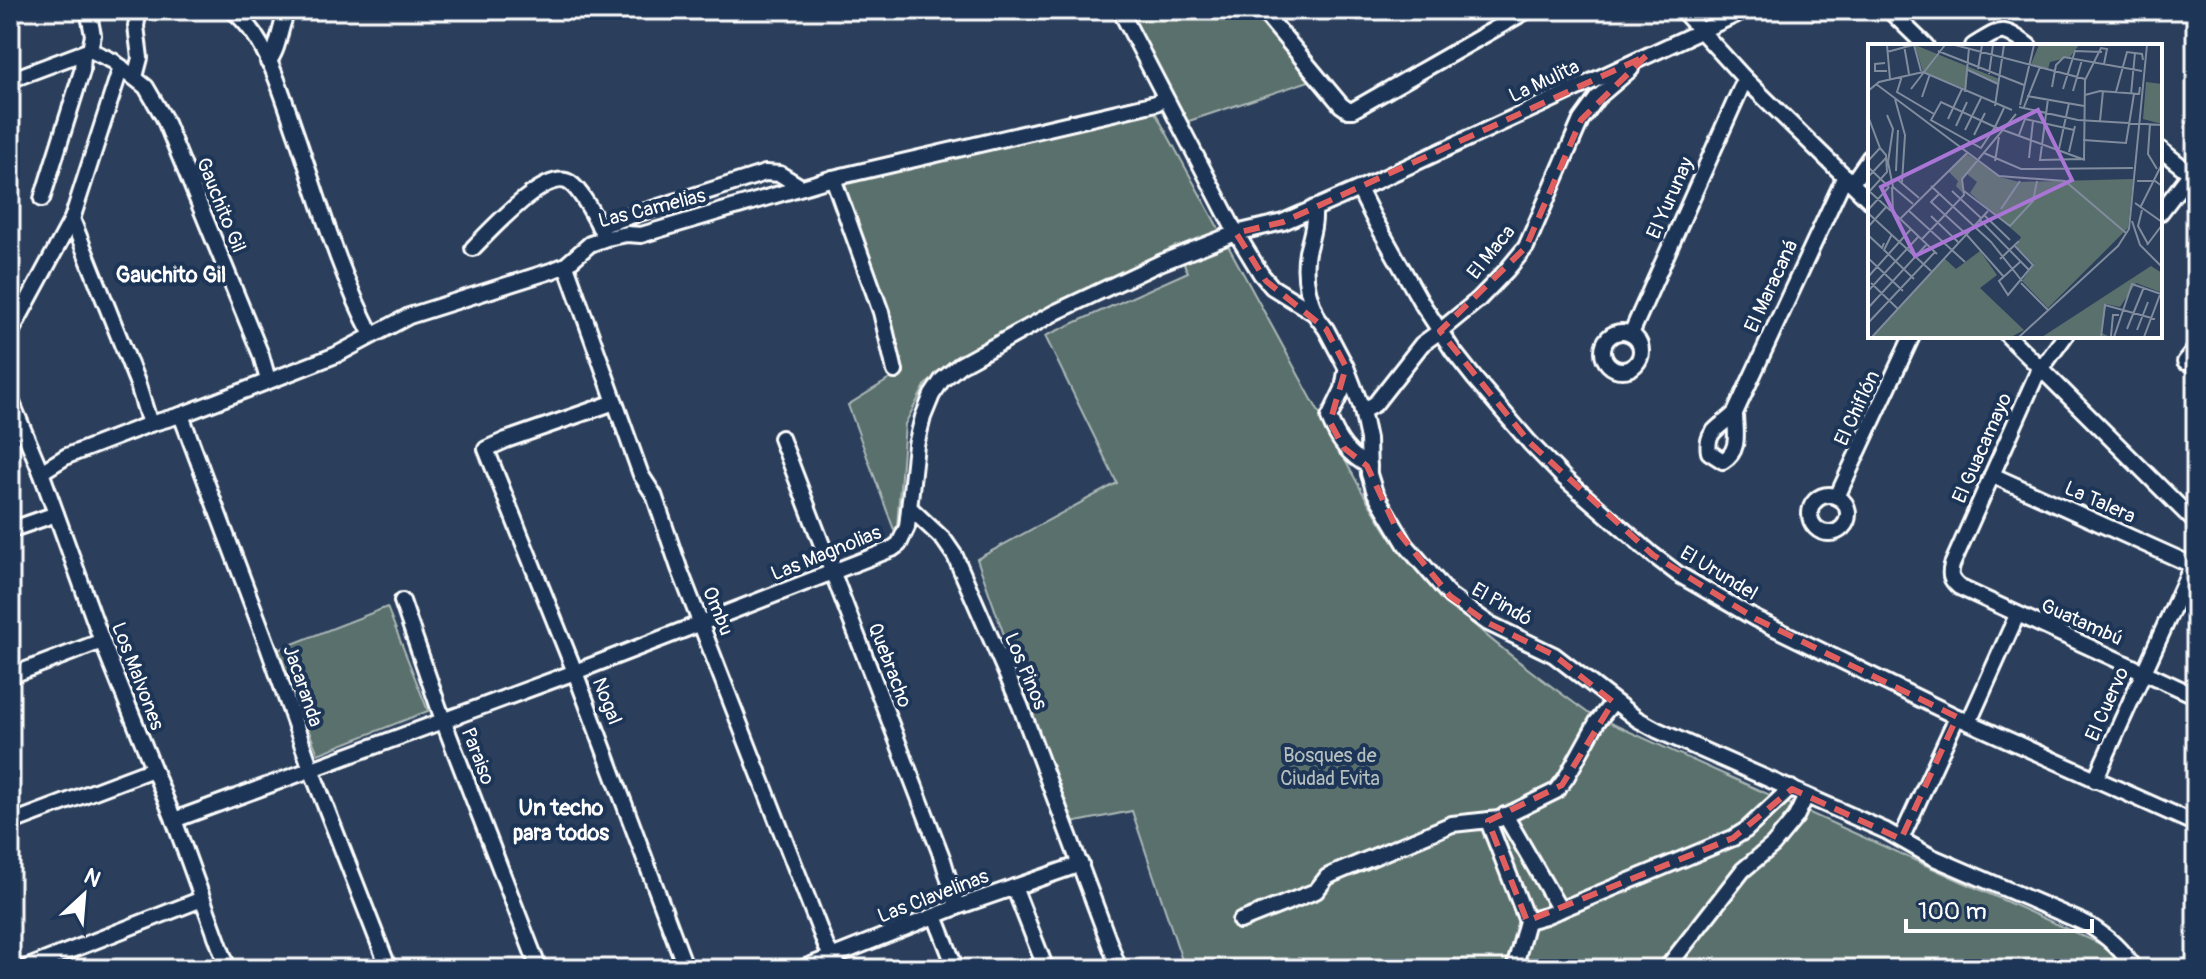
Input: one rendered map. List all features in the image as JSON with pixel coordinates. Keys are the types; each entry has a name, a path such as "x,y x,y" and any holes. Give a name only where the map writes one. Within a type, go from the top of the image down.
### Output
{"street":[{"path":"10,334 72,219 102,57 88,10"},
{"path":"135,77 140,58 136,26 139,10"},
{"path":"232,10 248,25 263,49 353,295 372,335"},
{"path":"268,62 274,55 282,21 288,10"},
{"name":"El Pindó","path":"1120,10 1236,233 1266,281 1318,318 1346,367 1362,411 1368,439 1370,484 1398,532 1450,596 1488,623 1554,655 1613,702 1657,730 1791,788 1901,839 1932,857 2087,924 2120,948 2134,969"},
{"path":"1262,10 1348,110 1353,110 1528,10"},
{"path":"1682,10 1745,79 1868,199"},
{"name":"La Mulita","path":"1359,189 1746,10"},
{"path":"1889,10 1924,44"},
{"path":"1976,44 2003,31 2026,44"},
{"name":"El Maca","path":"1362,411 1375,404 1422,344 1479,299 1526,247 1581,120 1597,98 1646,56"},
{"path":"10,80 102,57"},
{"path":"42,199 82,71 102,57"},
{"name":"Gauchito Gil","path":"102,57 146,87 164,118 261,355 268,380"},
{"name":"El Yurunay","path":"1631,334 1745,79"},
{"name":"Las Camelias","path":"41,472 67,456 336,355 409,316 566,265 603,232 641,235 833,178 1156,103 1164,98"},
{"path":"2162,150 2194,173 2162,211"},
{"name":"El Maracaná","path":"1735,413 1848,179 1868,159"},
{"path":"473,248 541,186 564,181 576,189 603,232 765,173 780,174 801,187"},
{"path":"833,178 881,312 895,371"},
{"name":"Las Magnolias","path":"174,820 575,672 892,549 899,544 907,527 916,445 923,417 932,395 950,373 1056,312 1160,263 1236,233 1270,226 1359,189"},
{"name":"El Urundel","path":"1359,189 1421,302 1475,379 1530,443 1575,487 1678,574 1756,619 1963,720 2196,824"},
{"path":"1314,208 1314,231 1305,273 1309,297 1318,318"},
{"path":"72,219 137,382 150,424"},
{"name":"Ombu","path":"566,265 641,475 654,495 679,568 826,946 837,963"},
{"name":"El Chiflón","path":"1837,497 1911,338"},
{"path":"2010,338 2196,523"},
{"name":"El Guacamayo","path":"1952,582 1952,565 1992,475 2041,368 2064,338"},
{"path":"2185,362 2196,348"},
{"path":"1346,367 1346,381 1329,418 1344,448 1369,466"},
{"name":"Los Malvones","path":"10,398 174,820 228,969"},
{"name":"Nogal","path":"615,402 486,449 575,672 686,969"},
{"name":"Jacaranda","path":"181,415 311,769 389,969"},
{"name":"Quebracho","path":"781,438 943,860 957,907"},
{"name":"La Talera","path":"1992,475 2194,561"},
{"name":"Los Pinos","path":"910,508 944,540 955,556 1020,705 1119,969"},
{"path":"10,530 56,514"},
{"name":"El Cuervo","path":"2095,780 2194,561"},
{"name":"Guatambú","path":"1952,582 2196,696"},
{"name":"Paraiso","path":"402,601 443,720 539,969"},
{"path":"1901,839 2017,615"},
{"path":"10,676 102,641"},
{"path":"1240,921 1316,891 1333,874 1452,824 1488,821 1556,791 1597,722 1613,702"},
{"path":"10,823 153,769"},
{"path":"1527,921 1733,838 1746,830 1791,788"},
{"path":"1666,969 1743,870 1773,845 1796,817 1806,796"},
{"path":"1505,815 1560,910"},
{"path":"1488,821 1527,921 1514,969"},
{"name":"Las Clavelinas","path":"801,969 837,963 957,907 1081,864"},
{"path":"1014,887 1046,969"},
{"path":"23,969 202,899"},
{"path":"935,916 956,969"}],"highlighted area":[{"path":"1646,56 1581,120 1526,247 1440,331 1530,443 1653,555 1756,619 1957,717 1901,839 1792,789 1733,838 1527,921 1488,821 1562,785 1613,702 1554,655 1488,623 1450,596 1398,532 1367,466 1344,448 1330,422 1346,367 1326,329 1266,281 1236,233 1283,222"}],"green space":[{"path":"1128,10 1253,10 1312,80 1186,122"},
{"name":"Bosques de Ciudad Evita","path":"1154,110 1386,532 1422,575 1490,638 1588,713 2156,969 1185,969 1132,811 1071,823 977,559 1117,483 1045,336 1188,272 1175,246 965,355 926,384 905,424 897,526 894,530 848,405 904,370 843,185"},
{"path":"387,607 428,711 318,754 277,650"}],"district":[{"name":"Gauchito Gil","path":"171,275"},
{"name":"Un techo para todos","path":"561,820"}]}
